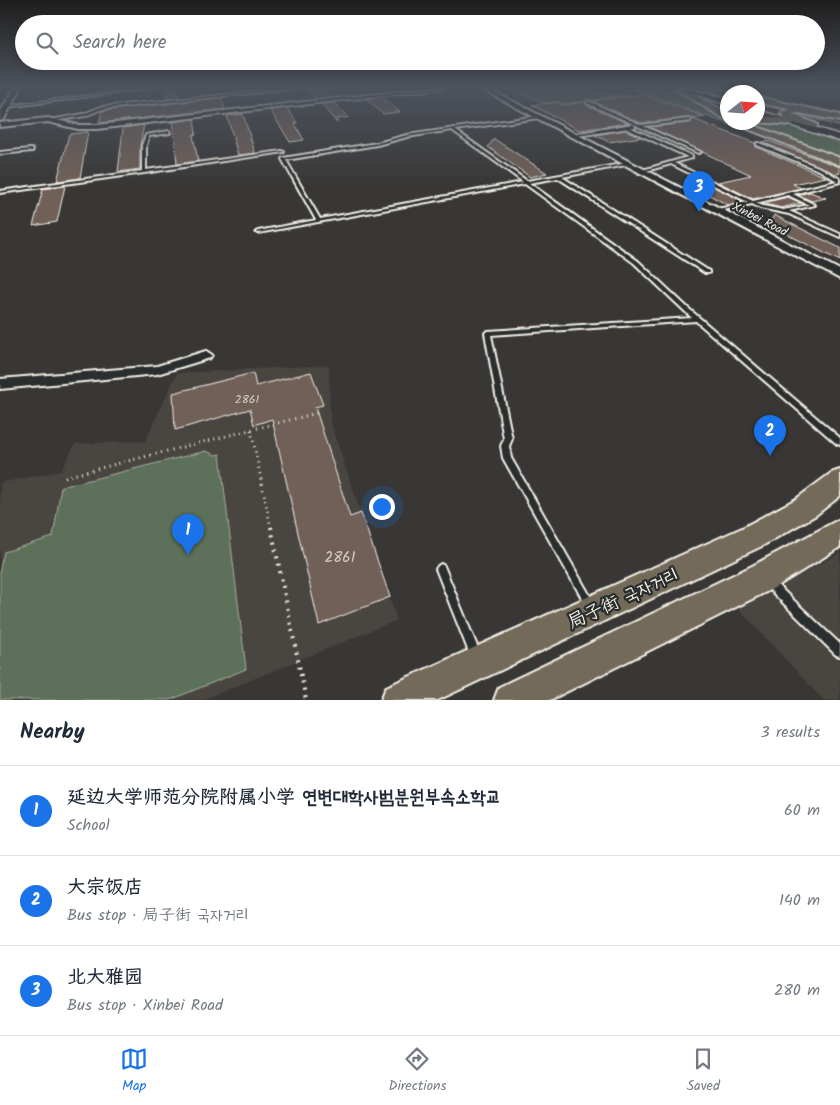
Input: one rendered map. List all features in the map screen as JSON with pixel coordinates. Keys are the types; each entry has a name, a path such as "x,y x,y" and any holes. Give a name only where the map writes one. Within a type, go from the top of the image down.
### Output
{"main road":[{"path":"787,121 813,126"},
{"path":"793,121 840,138"},
{"path":"794,121 840,134"},
{"path":"757,130 840,161"},
{"path":"759,130 840,161"},
{"name":"局子街 국자거리","path":"399,700 594,612 752,537 806,507 839,483"},
{"path":"512,700 762,577 840,532"}],"street":[{"path":"0,125 46,121"},
{"path":"55,121 78,127 97,127 153,121"},
{"name":"Xinbei Road","path":"545,121 840,275"},
{"path":"571,135 633,126"},
{"path":"0,384 157,370 206,355"}],"lane":[{"path":"319,221 284,159 452,129 512,121"},
{"path":"623,121 691,157 640,172"},
{"path":"633,126 684,121"},
{"path":"633,126 699,152"},
{"path":"452,129 524,183 636,262 840,442"},
{"path":"144,172 144,144 148,135 169,132"},
{"path":"716,211 840,181 818,168 758,144"},
{"path":"0,154 30,150"},
{"path":"0,192 282,152"},
{"path":"671,163 762,207 785,212 840,236"},
{"path":"258,232 626,164"},
{"path":"559,177 707,272"},
{"path":"785,212 813,205 788,193"},
{"path":"594,612 507,458 505,446 508,439 488,332 698,318"},
{"path":"441,569 480,664"},
{"path":"762,577 840,651"}],"path":[{"path":"65,478 322,412"},
{"path":"252,430 306,700"}],"shaded area":[{"path":"329,365 330,421 397,620 202,700 0,700 0,483 61,471 75,444 145,441 177,373"},
{"path":"840,553 840,700 823,700 737,607"}],"green space":[{"path":"765,121 781,123 840,142 840,158 761,130 765,130"},
{"path":"206,451 215,455 220,454 246,669 170,700 0,700 0,568 4,552 53,537 61,487"}],"building":[{"path":"100,121 120,121 99,123"},
{"path":"194,121 196,134 193,135 198,161 177,164 173,122"},
{"path":"228,121 245,121 255,153 238,155"},
{"path":"277,121 295,121 297,123 295,124 304,140 290,142"},
{"path":"561,121 622,121 627,123 579,130"},
{"path":"636,121 661,121 641,123"},
{"path":"697,121 755,143 756,147 826,177 793,184 801,188 753,199 718,182 751,175 650,127"},
{"path":"144,125 140,145 140,169 118,172 123,128"},
{"path":"626,130 641,137 609,142 595,135"},
{"path":"88,132 80,178 57,181 69,134"},
{"path":"494,139 547,173 530,177 488,147"},
{"path":"769,141 840,167 840,173 836,174 762,142"},
{"path":"708,184 742,201 728,205 694,187"},
{"path":"65,186 57,222 33,226 43,189"},
{"path":"810,192 826,198 812,201 798,195"},
{"path":"788,197 801,203 781,208 762,203"},
{"path":"774,215 840,248 840,261 769,225"},
{"path":"311,372 323,405 315,407 350,517 361,513 390,597 319,625 272,419 254,425 250,409 175,430 173,393 253,373 256,386"}],"waterway":[{"path":"821,121 840,126"}],"place":[{"name":"北大雅园","path":"699,212"},
{"name":"大宗饭店","path":"770,456"},
{"name":"延边大学师范分院附属小学 연변대학사범분원부속소학교","path":"188,555"}]}
